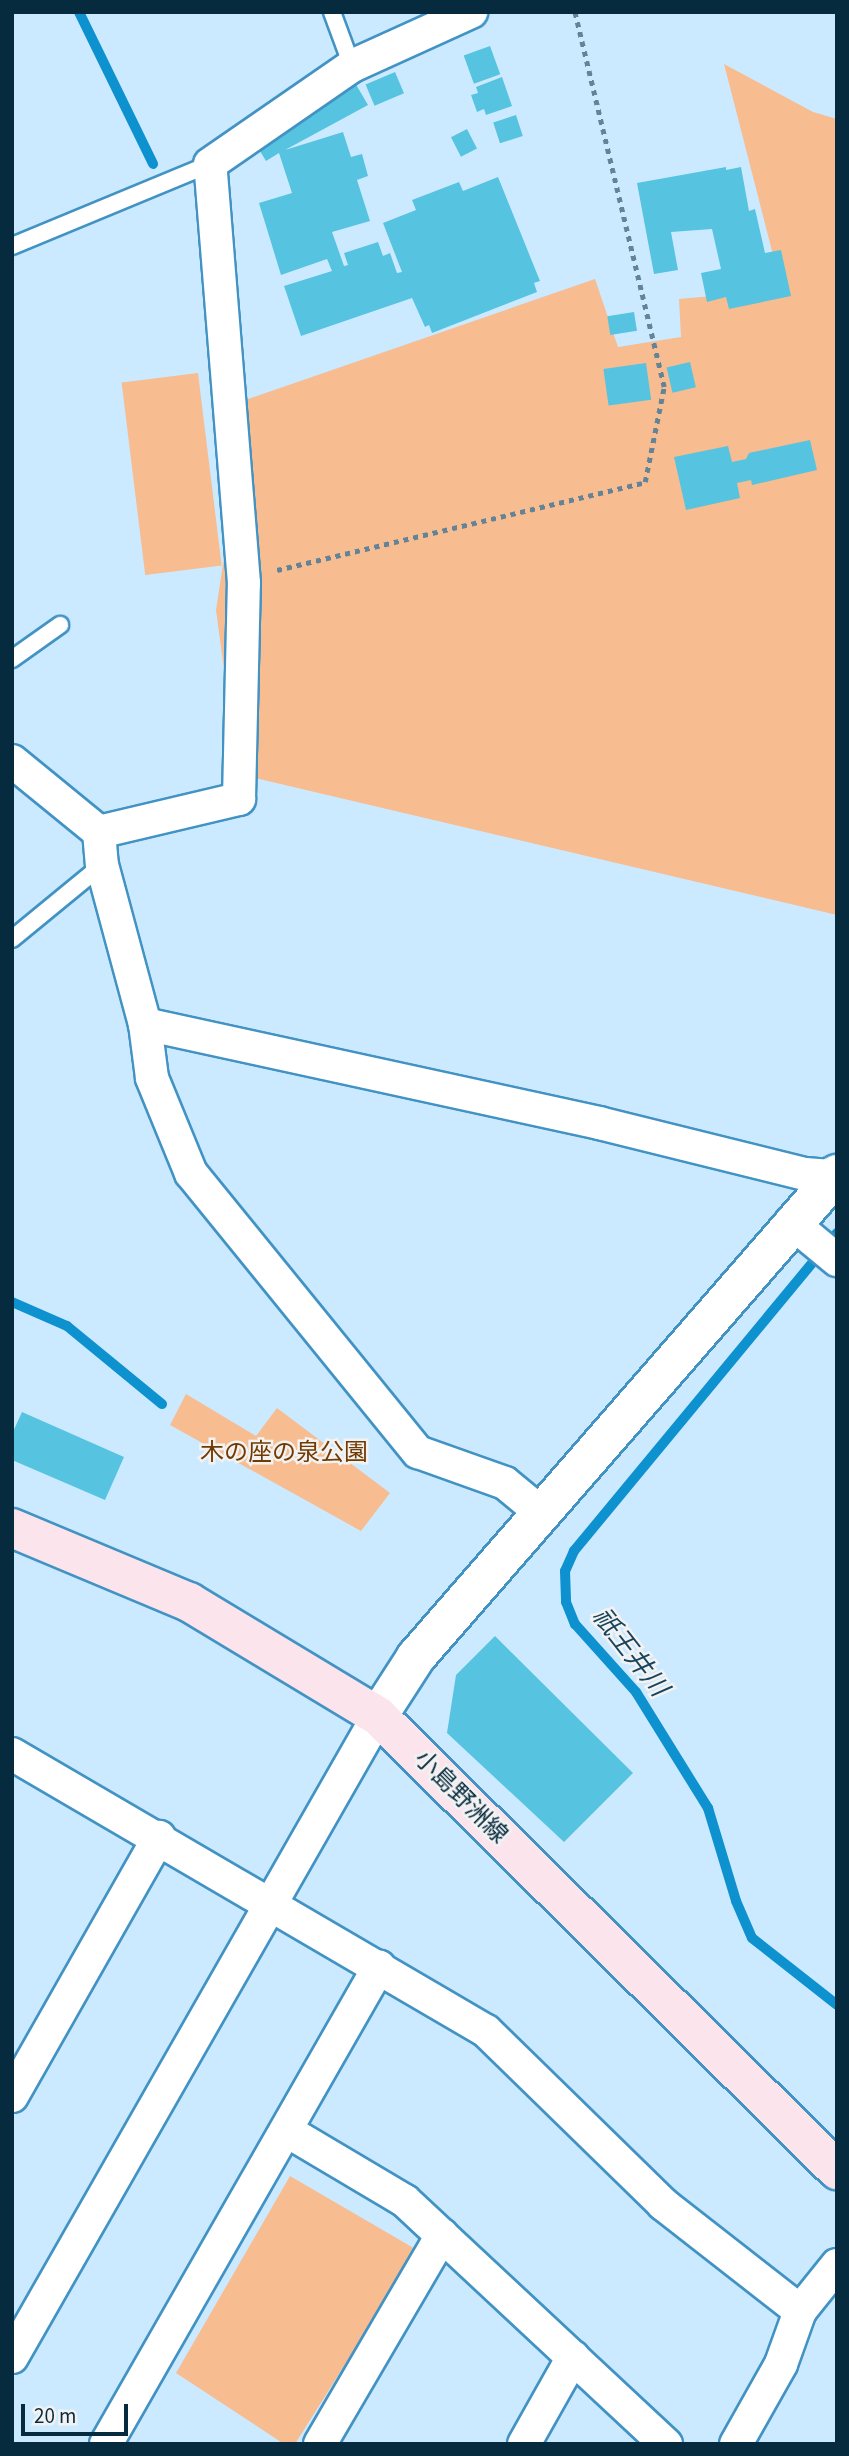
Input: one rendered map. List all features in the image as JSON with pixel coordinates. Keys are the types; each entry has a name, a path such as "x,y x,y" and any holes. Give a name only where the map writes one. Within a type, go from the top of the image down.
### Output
{"main road":[{"name":"小島野洲線","path":"12,1528 188,1602 378,1716 837,2169"}],"street":[{"path":"99,832 239,799 243,578 210,164 352,66 471,12"},
{"path":"12,761 99,832 102,865 145,1024 152,1078 191,1173 418,1452 505,1483 540,1512"},
{"path":"12,2357 378,1716 416,1657 540,1512 820,1246 836,1175 805,1174 599,1123 145,1024"},
{"path":"12,1754 159,1837 486,2031 663,2204 800,2311"},
{"path":"12,2095 159,1837"},
{"path":"106,2444 379,1967"},
{"path":"287,2131 405,2201 666,2444"},
{"path":"320,2444 442,2235"},
{"path":"736,2444 781,2364 800,2311 837,2265"},
{"path":"524,2444 573,2357"}],"lane":[{"path":"332,12 352,66"},
{"path":"12,246 210,164"},
{"path":"12,659 60,625"},
{"path":"12,939 102,865"}],"path":[{"path":"243,578 645,482 664,387 575,12"}],"green space":[{"path":"724,64 813,112 837,119 837,915 238,774 216,610 248,399 595,279 618,347 681,337 679,299 782,290"},
{"path":"198,373 222,566 145,575 122,382"},
{"name":"木の座の泉公園","path":"186,1394 256,1436 277,1408 390,1493 361,1531 170,1425"},
{"path":"290,2176 417,2250 295,2444 284,2444 176,2373"}],"building":[{"path":"490,46 500,74 474,84 464,56"},
{"path":"395,72 404,93 375,106 366,85"},
{"path":"502,77 512,106 486,115 484,109 477,112 471,95 478,93 476,87"},
{"path":"354,81 368,105 285,150 343,132 351,157 362,154 368,176 357,180 370,221 332,232 344,266 348,265 344,253 378,242 383,256 390,253 397,273 402,272 383,223 416,210 412,200 459,182 463,191 498,177 540,281 534,283 537,292 432,333 429,325 425,327 412,298 301,336 284,286 332,271 327,259 281,275 259,203 292,193 279,153 266,161 254,141"},
{"path":"516,115 523,136 500,143 493,122"},
{"path":"467,129 477,149 461,157 451,137"},
{"path":"726,167 726,170 741,167 749,211 755,209 765,253 781,250 791,296 729,309 726,297 707,302 701,273 721,269 712,229 671,232 678,270 654,274 637,183"},
{"path":"634,312 637,331 610,335 607,316"},
{"path":"690,362 696,387 672,393 667,367"},
{"path":"646,363 651,400 609,406 603,369"},
{"path":"810,440 817,470 752,485 751,480 737,483 740,498 686,510 674,457 728,446 732,462 746,459 749,453"},
{"path":"22,1412 124,1457 105,1500 12,1460 12,1434"},
{"path":"495,1636 633,1773 564,1842 447,1733 456,1675"}],"waterway":[{"path":"79,12 153,164"},
{"name":"祇王井川","path":"837,1233 574,1551 565,1571 566,1602 575,1624 636,1692 708,1808 736,1901 752,1938 837,2005"},
{"path":"12,1302 67,1326 162,1404"}]}
